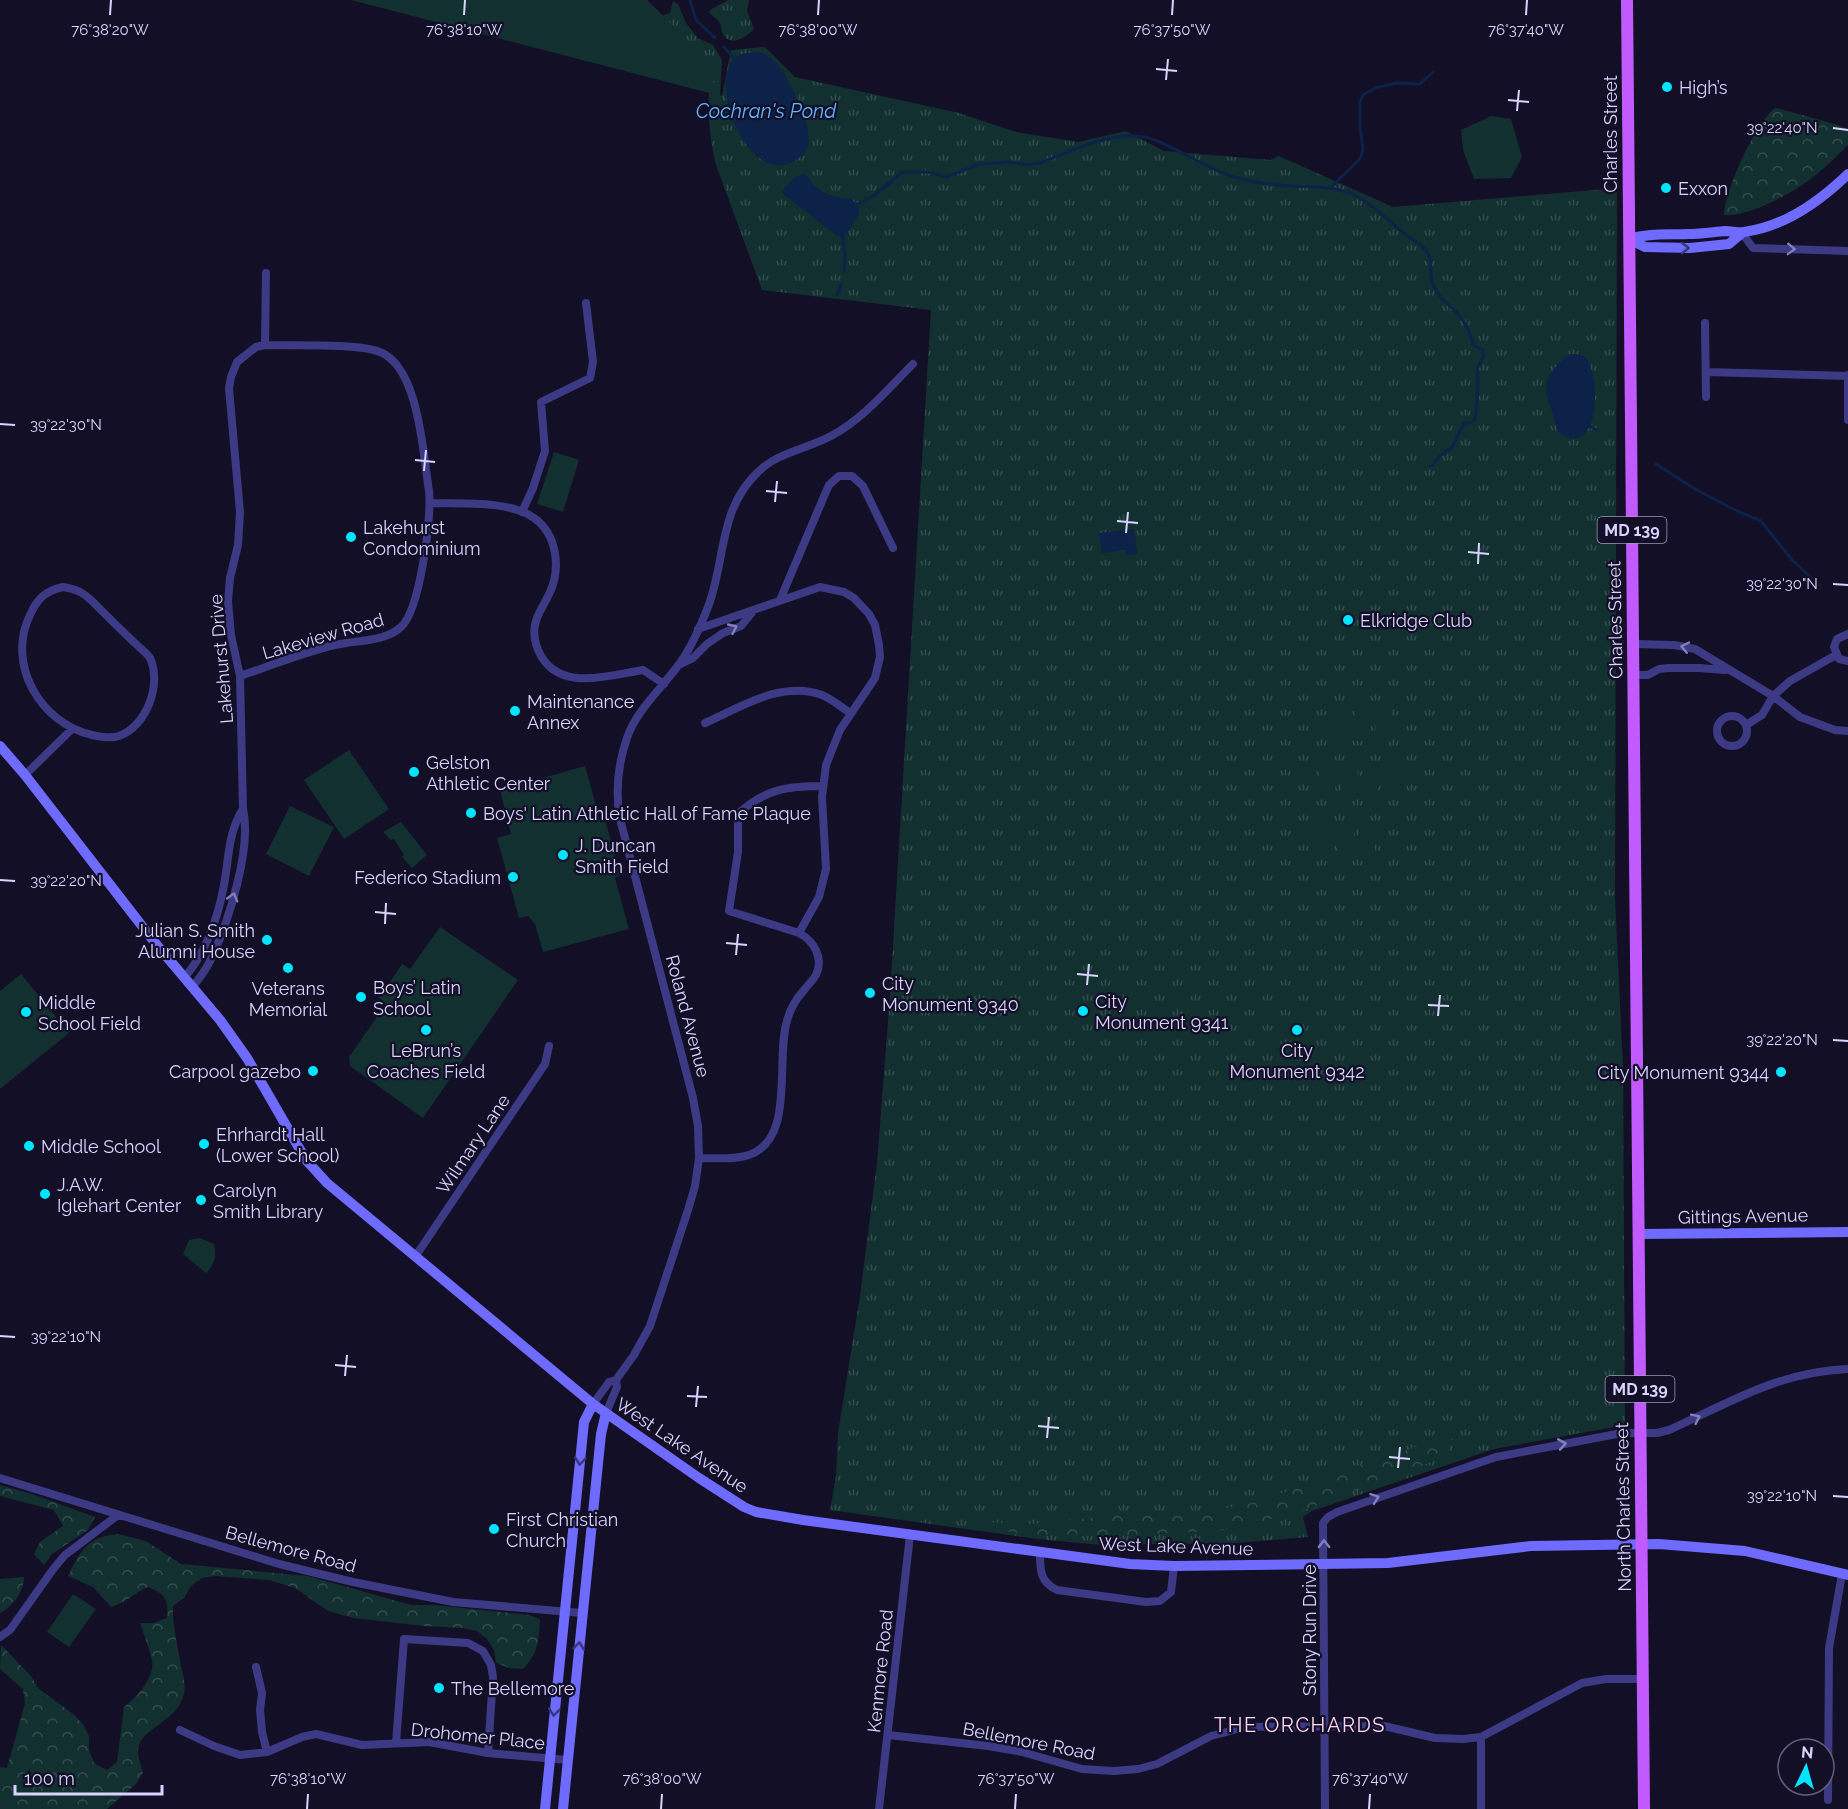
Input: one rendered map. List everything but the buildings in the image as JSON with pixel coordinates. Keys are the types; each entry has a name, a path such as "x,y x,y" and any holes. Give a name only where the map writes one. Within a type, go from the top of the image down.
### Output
{"main road":[{"name":"Charles Street","path":"1626,0 1638,1060"},
{"name":"North Charles Street","path":"1638,1060 1644,1809"}],"street":[{"path":"1629,239 1645,234 1727,231 1742,233 1768,225 1799,211 1847,177"},
{"path":"1742,233 1753,248 1848,251"},
{"path":"265,345 266,273"},
{"path":"522,512 533,488 545,451 541,402 590,378 593,362 586,303"},
{"path":"1705,323 1706,397"},
{"name":"Lakeview Road","path":"240,676 335,645 373,639 399,629 410,613 415,595 424,556 430,503 417,415 413,398 398,364 383,353 369,349 265,345"},
{"name":"Lakehurst Drive","path":"192,987 212,957 234,896 246,822 243,809 240,676 231,634 228,601 230,578 238,545 240,518 229,388 237,362 256,347 265,345"},
{"path":"679,665 708,607 716,580 728,519 749,482 772,461 831,436 846,426 862,414 913,364"},
{"path":"1706,372 1848,376 1848,420"},
{"path":"780,600 829,485 839,476 852,476 863,486 893,548"},
{"path":"430,503 490,505 522,512 535,518 543,527 555,550 557,569 553,585 534,628 538,650 544,660 558,672 576,678 590,679 643,670 664,684"},
{"path":"63,587 80,592 149,656 153,674 148,708 125,734 102,737 72,729 42,703 28,681 22,660 24,628 35,603 51,589 63,587"},
{"path":"698,629 809,590 832,588 854,598 869,614 875,625 879,645 878,669 832,747 823,786 826,869 819,897 799,933"},
{"path":"679,665 693,658 723,633 741,626 756,609"},
{"path":"1836,656 1835,642 1841,636 1848,634"},
{"path":"1633,644 1674,645 1695,649 1773,696 1800,717 1835,730 1848,731"},
{"path":"1836,656 1848,661"},
{"path":"1746,725 1762,715 1773,696 1798,676 1836,656"},
{"name":"Roland Avenue","path":"545,1809 585,1422 593,1404 609,1382 616,1380 634,1355 650,1326 695,1186 699,1158 698,1126 693,1098 623,836 618,806 619,770 628,735 638,715 679,665"},
{"path":"1634,675 1648,675 1659,669 1669,668 1730,671"},
{"path":"705,723 773,694 797,690 823,696 850,713"},
{"path":"1734,716 1746,725 1746,735 1741,743 1731,746 1719,739 1716,729 1724,717 1734,716"},
{"path":"25,775 72,729"},
{"name":"West Lake Avenue","path":"0,746 248,1058 306,1160 327,1183 593,1404 733,1501 756,1512 1112,1563 1174,1566 1324,1565 1406,1562 1531,1546 1641,1544 1723,1548 1845,1574"},
{"path":"699,1158 749,1155 761,1149 770,1140 778,1120 783,1036 786,1022 797,999 818,968 818,954 809,938 729,911 738,852 738,814 762,795 795,786 823,786"},
{"name":"Lakehurst Drive","path":"184,978 195,966 215,919 224,886 232,833 243,809"},
{"name":"Wilmary Lane","path":"415,1257 545,1064 549,1046"},
{"name":"Gittings Avenue","path":"1638,1234 1848,1232"},
{"path":"1640,1433 1670,1430 1748,1392 1785,1379 1808,1373 1848,1369"},
{"name":"Roland Avenue","path":"563,1809 601,1434 606,1413 617,1387 616,1380"},
{"name":"Stony Run Drive","path":"1325,1809 1323,1523 1328,1517 1496,1457 1622,1433 1640,1433"},
{"name":"Bellemore Road","path":"0,1479 279,1564 353,1582 453,1602 582,1613"},
{"path":"0,1637 10,1630 65,1555 118,1515"},
{"name":"Kenmore Road","path":"879,1809 910,1535"},
{"path":"1040,1553 1040,1570 1043,1581 1049,1586 1066,1591 1146,1602 1160,1601 1171,1592 1174,1566"},
{"path":"1828,1800 1829,1648 1845,1574"},
{"path":"396,1743 404,1639 468,1643 483,1651 492,1670 488,1753"},
{"path":"256,1667 262,1693 262,1732 267,1752"},
{"name":"Bellemore Road","path":"888,1735 988,1746 1022,1752 1082,1769 1114,1771 1138,1769 1157,1764 1210,1736 1236,1728 1384,1726 1435,1738 1481,1737 1582,1683 1606,1679 1644,1679"},
{"name":"Drohomer Place","path":"180,1730 232,1753 250,1755 267,1752 309,1734 316,1734 362,1745 429,1742 488,1753 567,1760"},
{"path":"1481,1737 1481,1809"}],"green space":[{"path":"351,0 647,0 688,45 706,69 721,96"},
{"path":"728,0 749,0 747,11 754,29 734,41 725,37 720,23 709,13 710,10"},
{"name":"Elkridge Club","path":"673,1 678,4 686,23 698,38 713,45 722,60 720,95 722,96 731,50 765,47 795,77 959,113 1016,132 1078,142 1126,131 1164,151 1271,160 1279,156 1393,207 1617,188 1615,897 1623,1067 1625,1425 1494,1449 1312,1511 1303,1517 1308,1537 1236,1543 1102,1545 1037,1539 830,1510 836,1476 838,1433 860,1296 877,1163 890,996 931,310 762,290 716,165 709,111 709,93 714,94 663,15 670,13"},
{"path":"1776,108 1848,129 1848,145 1814,176 1785,195 1753,210 1724,215 1729,190 1751,140 1768,115"},
{"path":"1491,116 1511,119 1522,157 1511,178 1474,179 1463,150 1461,130"},
{"path":"554,452 579,460 563,512 537,504"},
{"path":"1333,705 1349,705 1349,741 1333,740"},
{"path":"1355,706 1371,706 1371,741 1354,741"},
{"path":"1376,706 1392,707 1391,742 1375,741"},
{"path":"349,750 389,809 344,839 304,780"},
{"path":"1320,763 1336,763 1335,798 1319,798"},
{"path":"1341,763 1358,763 1357,799 1341,798"},
{"path":"1363,764 1379,764 1378,799 1362,799"},
{"path":"1385,764 1401,765 1400,800 1384,800"},
{"name":"J. Duncan Smith Field","path":"585,766 600,820 605,819 620,875 615,878 629,929 543,952 535,924 528,916 519,918 497,838 511,834 500,790"},
{"path":"290,806 334,827 309,876 266,854"},
{"path":"401,822 427,855 412,868 402,857 404,855 394,839 391,840 383,832"},
{"path":"1316,824 1332,825 1332,860 1315,859"},
{"path":"1338,824 1354,825 1353,860 1337,859"},
{"path":"1359,825 1375,826 1375,861 1358,860"},
{"name":"LeBrun’s Coaches Field","path":"440,927 518,980 423,1118 350,1066 349,1057 386,1004 379,998 402,964 410,969"},
{"name":"Middle School Field","path":"21,974 69,1033 0,1089 0,991"},
{"path":"200,1238 214,1244 215,1248 213,1263 206,1273 183,1254 189,1240"},
{"path":"1453,1439 1445,1457 1304,1510 1266,1520 1263,1528 1111,1536 1037,1535 987,1529 980,1522 1029,1524 1215,1510 1252,1503 1425,1444"},
{"path":"0,1485 95,1517 88,1530 52,1554 44,1565 34,1554 40,1542 63,1526 54,1510 0,1496"},
{"path":"118,1534 146,1541 181,1564 308,1576 411,1605 435,1605 529,1615 540,1619 537,1646 532,1658 523,1669 509,1668 496,1663 494,1650 487,1639 477,1631 354,1618 328,1611 295,1588 269,1580 215,1576 202,1578 191,1586 184,1598 173,1606 184,1693 176,1710 148,1733 139,1745 138,1755 143,1773 136,1784 107,1809 0,1809 0,1767 7,1768 25,1703 23,1689 0,1669 1,1645 31,1676 38,1688 83,1724 89,1736 89,1750 94,1763 107,1770 117,1762 124,1707 144,1686 151,1674 151,1655 140,1623 154,1623 167,1618 165,1598 148,1587 111,1607 93,1587 68,1576 86,1546 99,1538"},
{"path":"24,1577 22,1588 16,1598 0,1613 0,1579"},
{"path":"73,1594 96,1609 69,1647 47,1632"}],"water":[{"name":"Cochran's Pond","path":"760,52 778,65 791,86 806,122 808,146 796,160 784,165 769,163 755,154 743,140 728,102 726,83 729,67 740,55"},
{"path":"804,174 822,192 852,199 859,208 859,213 846,235 836,235 783,194 782,191 792,180"},
{"path":"1570,354 1584,356 1589,363 1595,390 1592,420 1586,432 1578,438 1566,437 1558,430 1546,391 1550,374"},
{"path":"1134,529 1137,554 1126,555 1125,550 1102,553 1099,533"}],"waterway":[{"path":"690,0 696,20 715,38"},
{"path":"724,47 736,61"},
{"path":"1330,188 1360,159 1363,149 1360,102 1363,95 1375,88 1396,83 1420,84 1433,72"},
{"path":"854,206 873,196 903,172 928,172 947,177 979,164 1010,162 1029,165 1098,141 1129,136 1157,141 1237,178 1268,184 1328,188 1356,196 1376,209 1425,249 1429,256 1432,283 1436,291 1464,321 1474,346 1483,350 1483,357 1477,369 1475,420 1464,423 1453,446 1431,466"},
{"path":"842,232 844,272"},
{"path":"837,295 842,283"},
{"path":"1590,426 1596,430"},
{"path":"1656,464 1695,489 1761,521 1792,560 1819,585"}],"place":[{"name":"High’s","path":"1667,87"},
{"name":"Exxon","path":"1666,188"},
{"name":"Lakehurst Condominium","path":"351,537"},
{"name":"Elkridge Club","path":"1348,620"},
{"name":"Maintenance Annex","path":"515,711"},
{"name":"Gelston Athletic Center","path":"414,772"},
{"name":"Boys' Latin Athletic Hall of Fame Plaque","path":"471,813"},
{"name":"J. Duncan Smith Field","path":"563,855"},
{"name":"Federico Stadium","path":"513,877"},
{"name":"Julian S. Smith Alumni House","path":"267,940"},
{"name":"Veterans Memorial","path":"288,968"},
{"name":"City Monument 9340","path":"870,993"},
{"name":"Boys’ Latin School","path":"361,997"},
{"name":"City Monument 9341","path":"1083,1011"},
{"name":"Middle School Field","path":"26,1012"},
{"name":"LeBrun’s Coaches Field","path":"426,1030"},
{"name":"City Monument 9342","path":"1297,1030"},
{"name":"Carpool gazebo","path":"313,1071"},
{"name":"City Monument 9344","path":"1781,1072"},
{"name":"Ehrhardt Hall (Lower School)","path":"204,1144"},
{"name":"Middle School","path":"29,1146"},
{"name":"J.A.W. Iglehart Center","path":"45,1194"},
{"name":"Carolyn Smith Library","path":"201,1200"},
{"name":"First Christian Church","path":"494,1529"},
{"name":"The Bellemore","path":"439,1688"}],"district":[{"name":"THE ORCHARDS","path":"1300,1725"}]}
